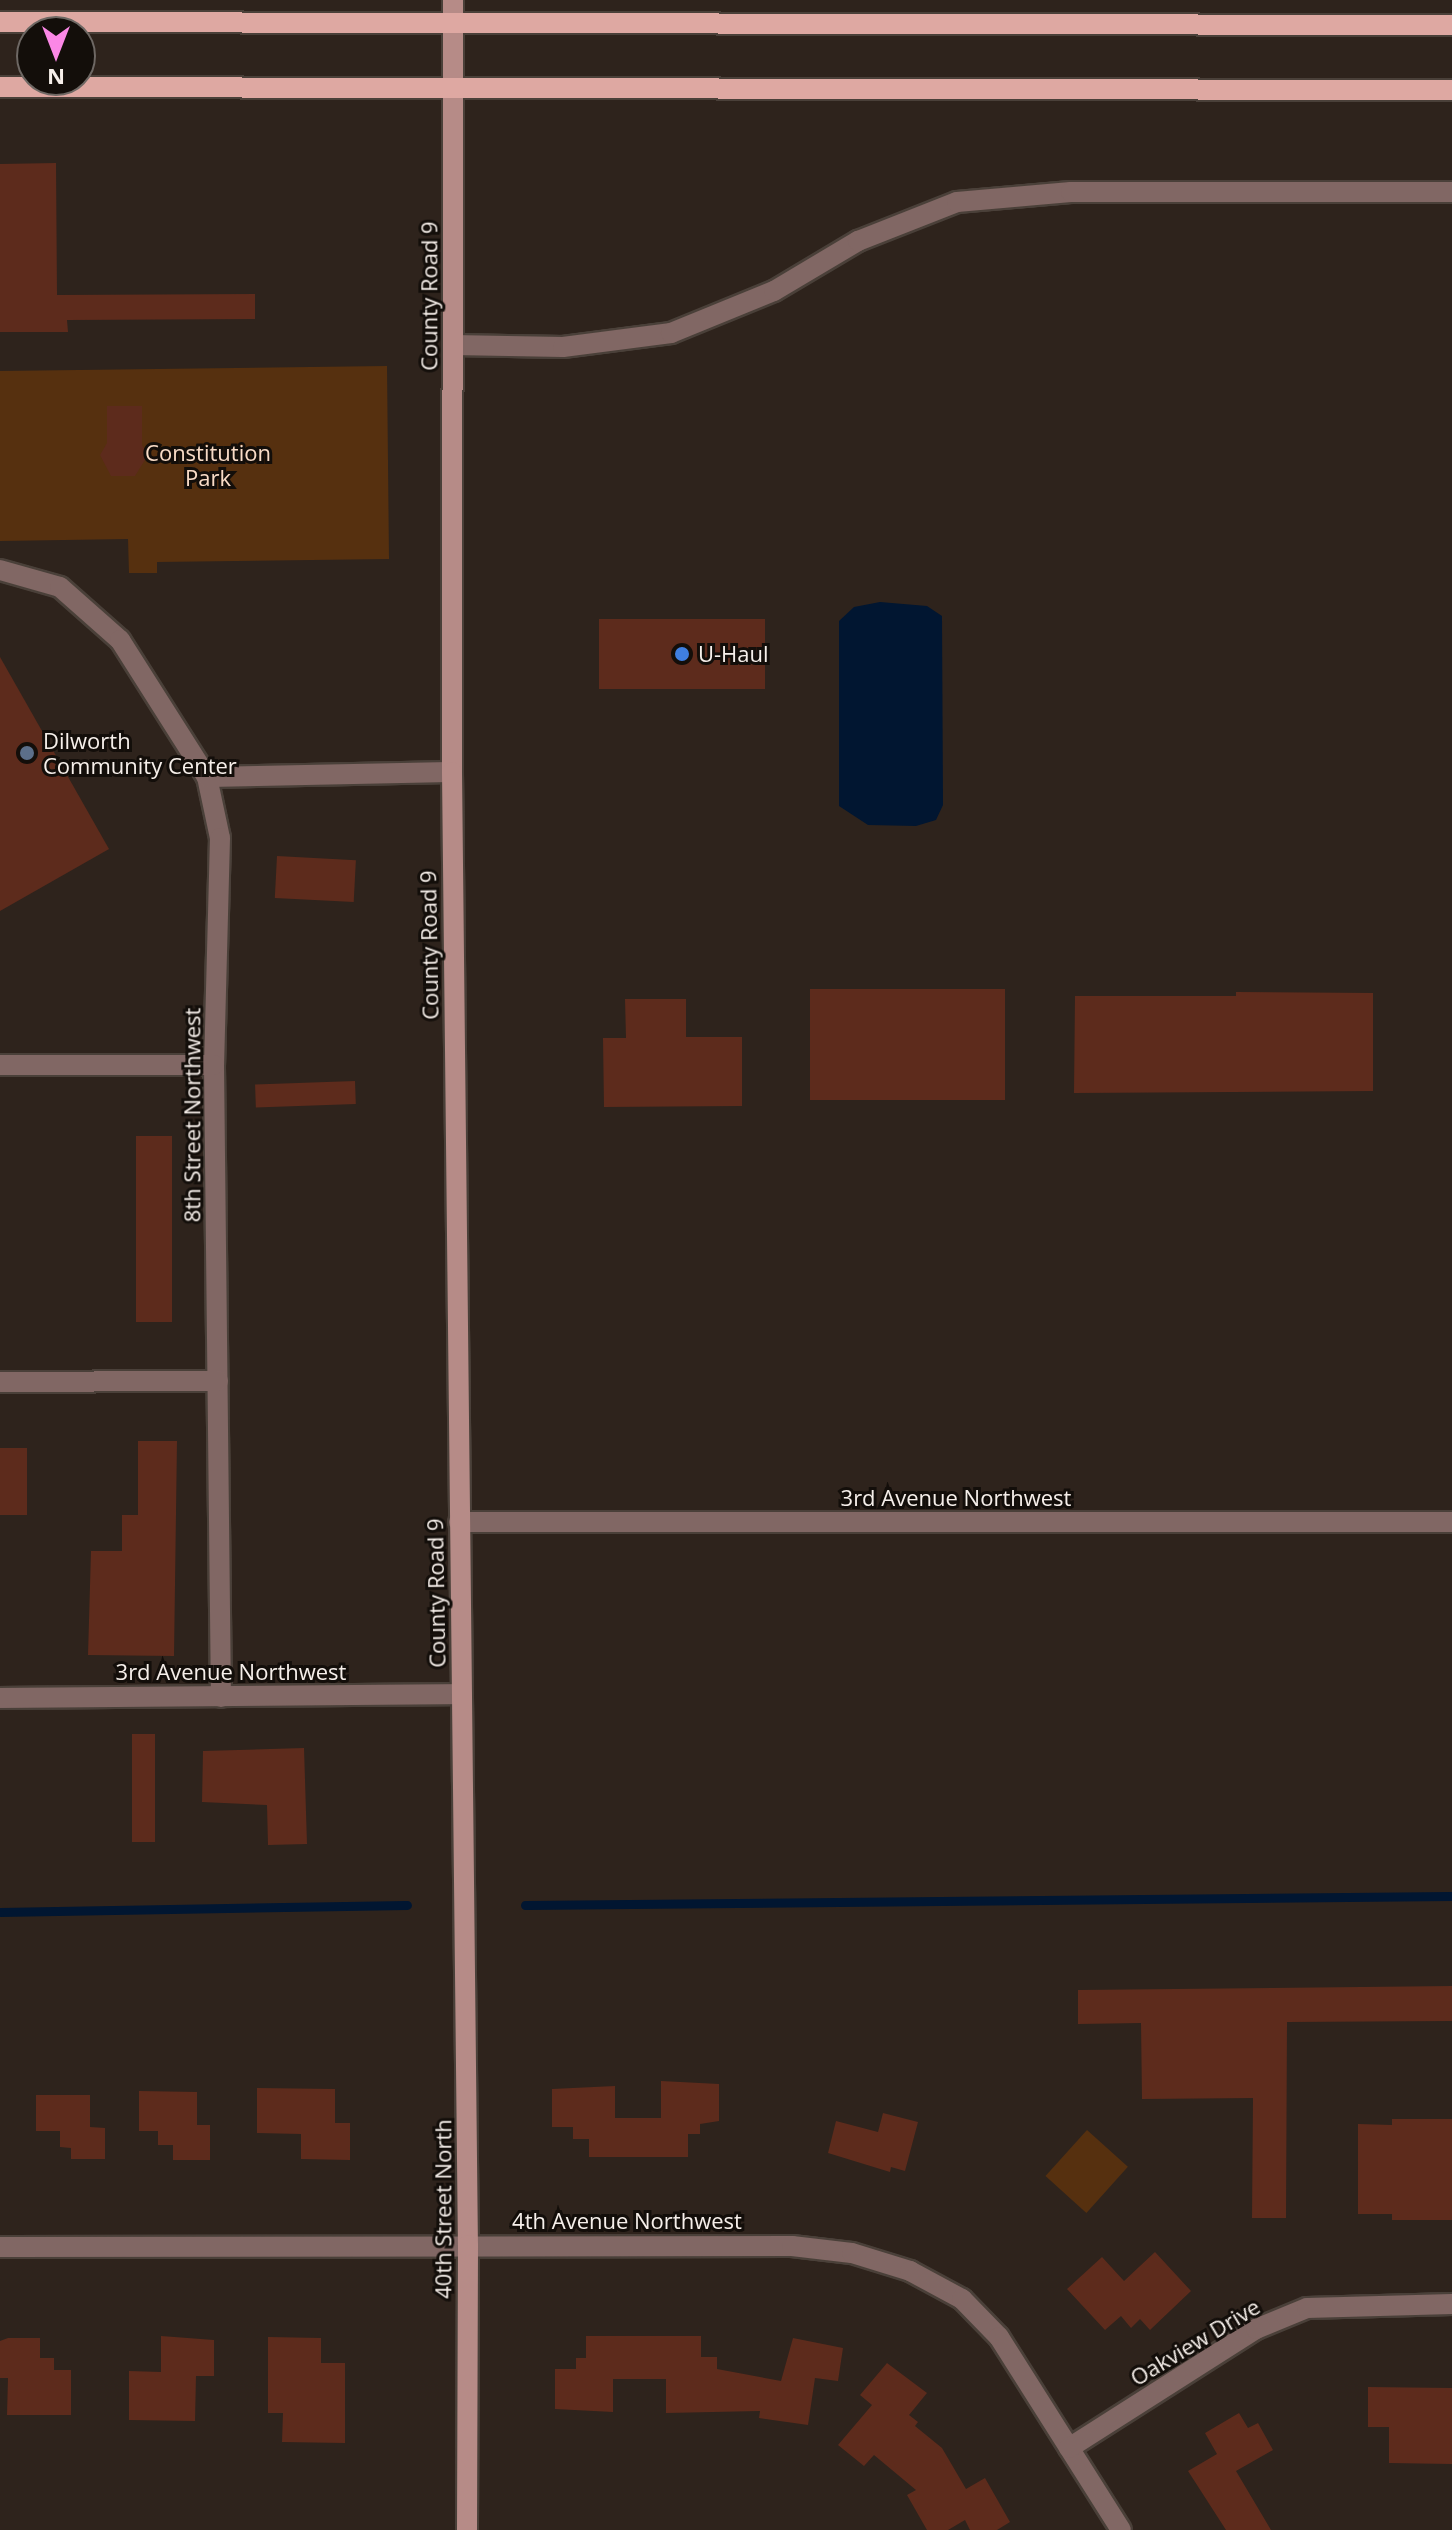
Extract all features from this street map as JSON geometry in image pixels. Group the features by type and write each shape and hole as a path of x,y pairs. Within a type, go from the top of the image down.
{"main road":[{"path":"0,22 1452,25"},
{"path":"0,87 1452,90"}],"street":[{"name":"County Road 9","path":"453,0 452,772 465,1889"},
{"path":"453,345 563,347 671,333 774,291 858,241 957,202 1071,192 1452,192"},
{"name":"8th Street Northwest","path":"0,570 60,587 120,640 207,777 220,838 214,1065 221,1697"},
{"path":"207,777 452,772"},
{"path":"0,1065 214,1065"},
{"path":"0,1382 218,1381"},
{"name":"3rd Avenue Northwest","path":"459,1522 1452,1522"},
{"name":"3rd Avenue Northwest","path":"0,1698 462,1694"},
{"name":"40th Street North","path":"465,1889 467,2530"},
{"name":"4th Avenue Northwest","path":"0,2247 792,2246 852,2253 910,2271 962,2299 999,2337 1121,2530"},
{"name":"Oakview Drive","path":"1069,2448 1256,2329 1307,2308 1452,2304"}],"green space":[{"name":"Constitution Park","path":"387,366 389,559 157,562 157,573 129,573 128,539 0,541 0,371"},
{"path":"1087,2130 1128,2167 1086,2213 1046,2176"}],"water":[{"path":"880,602 927,606 942,616 943,805 936,820 916,826 868,825 839,806 839,621 854,607"}],"building":[{"path":"56,163 57,295 255,294 255,319 67,320 68,332 0,332 0,164"},
{"path":"107,406 142,406 142,445 148,455 135,476 111,476 100,455 107,443"},
{"name":"U-Haul","path":"599,619 765,619 765,689 599,689"},
{"name":"Dilworth Community Center","path":"0,657 109,849 0,911"},
{"path":"277,856 356,860 354,902 275,898"},
{"path":"810,989 1005,989 1005,1100 810,1100"},
{"path":"1236,992 1373,993 1373,1091 1074,1093 1075,996 1236,996"},
{"path":"625,999 686,999 686,1037 742,1037 742,1106 604,1107 603,1038 626,1038"},
{"path":"355,1081 356,1104 256,1107 255,1084"},
{"path":"136,1136 172,1136 172,1322 136,1322"},
{"path":"138,1441 177,1441 174,1656 88,1655 91,1551 122,1551 122,1515 138,1515"},
{"path":"0,1448 27,1448 27,1515 0,1515"},
{"path":"132,1734 155,1734 155,1842 132,1842"},
{"path":"304,1748 307,1844 268,1845 267,1805 202,1802 203,1751"},
{"path":"1452,1986 1452,2021 1287,2022 1286,2218 1252,2218 1253,2098 1142,2099 1141,2023 1078,2024 1078,1990"},
{"path":"661,2081 719,2084 719,2121 700,2124 700,2134 688,2134 688,2157 589,2157 589,2139 573,2139 573,2127 552,2127 552,2089 615,2086 615,2118 661,2118"},
{"path":"257,2088 335,2089 335,2123 350,2123 350,2160 301,2159 301,2134 257,2133"},
{"path":"139,2091 197,2092 197,2125 210,2125 210,2160 173,2160 173,2145 158,2145 158,2131 139,2131"},
{"path":"36,2095 90,2095 90,2127 105,2128 105,2159 71,2159 71,2148 60,2147 60,2131 36,2131"},
{"path":"883,2113 918,2122 905,2171 891,2167 890,2172 828,2153 836,2121 878,2132"},
{"path":"1392,2119 1452,2119 1452,2220 1392,2220 1392,2214 1358,2214 1358,2124 1392,2125"},
{"path":"1155,2252 1191,2291 1150,2330 1140,2319 1131,2328 1121,2316 1105,2330 1067,2289 1102,2257 1124,2281"},
{"path":"161,2336 214,2340 214,2376 196,2376 195,2421 129,2420 129,2371 161,2372"},
{"path":"586,2336 701,2336 701,2357 717,2357 717,2369 781,2381 793,2338 843,2348 838,2381 815,2378 808,2425 759,2418 760,2411 666,2413 666,2379 613,2379 613,2412 555,2409 555,2369 576,2369 576,2358 586,2358"},
{"path":"268,2337 321,2338 321,2363 345,2363 345,2443 282,2442 283,2413 268,2413"},
{"path":"40,2338 40,2358 54,2358 54,2370 71,2370 71,2415 7,2415 8,2378 0,2378 0,2341"},
{"path":"887,2363 927,2393 909,2415 918,2422 915,2426 942,2448 966,2489 985,2478 1010,2522 997,2530 970,2530 965,2520 948,2530 927,2530 907,2495 916,2490 874,2455 864,2466 838,2445 872,2405 860,2395"},
{"path":"1368,2387 1452,2388 1452,2464 1389,2463 1389,2427 1368,2427"},
{"path":"1239,2413 1248,2428 1258,2423 1273,2450 1236,2471 1271,2530 1226,2530 1188,2471 1217,2454 1205,2433"}],"waterway":[{"path":"525,1905 1452,1896"},
{"path":"0,1912 407,1905"}],"place":[{"name":"U-Haul","path":"682,654"},
{"name":"Dilworth Community Center","path":"27,753"}]}
